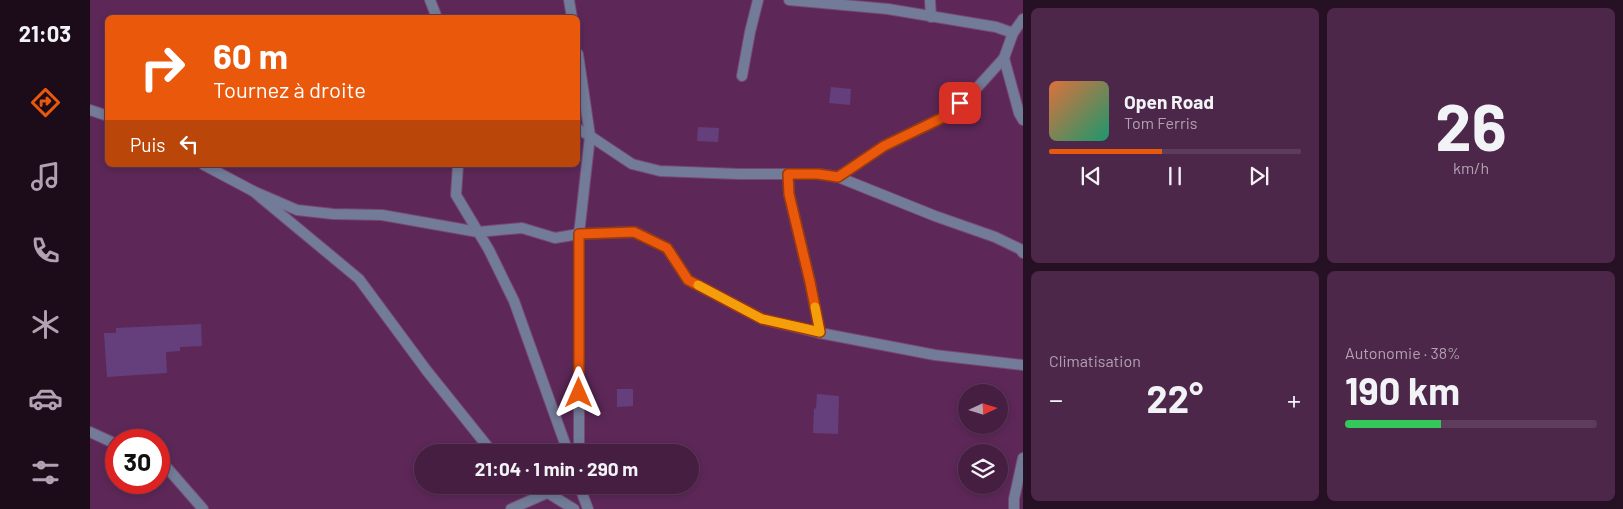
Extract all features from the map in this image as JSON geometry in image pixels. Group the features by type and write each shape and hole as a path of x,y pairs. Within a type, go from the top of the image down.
{"street":[{"path":"430,0 436,15"},
{"path":"569,0 572,15"},
{"path":"742,76 758,0"},
{"path":"789,0 888,9 996,28 1013,33"},
{"path":"930,0 931,17"},
{"path":"838,177 884,146 946,116 975,90 1004,58 1013,33 1023,19"},
{"path":"1004,58 1019,113 1023,120"},
{"path":"579,444 579,234 590,136 580,68"},
{"path":"90,110 105,115"},
{"path":"580,130 632,164 660,171 818,174 838,177 935,216 995,237 1020,249 1023,253"},
{"path":"208,167 253,191 297,210 333,214 382,215 478,232 522,228 555,238 579,234 634,232 667,248 688,280 762,319 935,355 1023,364"},
{"path":"458,167 456,196 478,232 514,301 565,444"},
{"path":"788,174 789,194 820,332"},
{"path":"253,191 359,279 427,371 486,444"},
{"path":"90,432 105,439"},
{"path":"1014,509 1014,499 1023,458"},
{"path":"170,471 202,509"},
{"path":"511,509 543,494"},
{"path":"550,494 574,509"},
{"path":"582,494 588,509"}],"building":[{"path":"831,87 851,89 850,105 829,103"},
{"path":"698,127 719,128 718,142 697,141"},
{"path":"201,324 202,346 180,347 180,351 166,352 167,373 107,377 104,333 116,333 116,328"},
{"path":"617,389 633,389 633,406 617,407"},
{"path":"817,394 839,396 838,434 813,433 814,408 816,409"}],"slow traffic":[{"path":"698,285 762,319 820,332 815,307"}],"route":[{"path":"579,393 579,234 634,232 667,248 688,280 762,319 820,332 789,194 788,174 818,174 838,177 884,146 946,116 960,103"}]}
